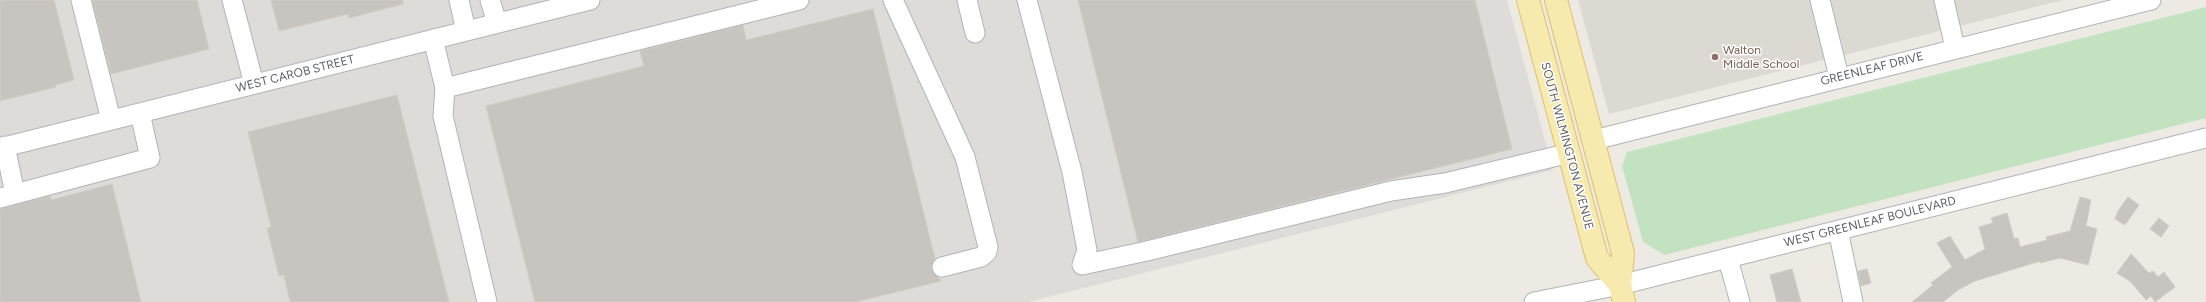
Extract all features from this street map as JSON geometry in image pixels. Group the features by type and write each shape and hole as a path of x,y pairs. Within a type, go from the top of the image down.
{"main road":[{"name":"SOUTH WILMINGTON AVENUE","path":"1528,0 1598,258 1622,294"},
{"path":"1556,0 1594,140 1622,253 1622,294"}],"street":[{"path":"81,0 111,120"},
{"path":"232,0 254,84"},
{"path":"459,0 466,31"},
{"path":"490,0 497,23"},
{"name":"WEST CAROB STREET","path":"2,147 590,0"},
{"path":"445,88 799,0"},
{"path":"893,0 933,84 965,157 988,247 987,252 981,257 942,267"},
{"path":"967,0 975,33"},
{"path":"1027,0 1072,172 1087,250 1082,265 1147,251 1391,191 1445,183 1570,153"},
{"path":"1820,0 1839,77"},
{"path":"1944,0 1955,48"},
{"name":"GREENLEAF DRIVE","path":"1594,140 1839,77 2151,0"},
{"path":"433,39 445,88 443,116 487,302"},
{"path":"2,147 8,196 150,158 140,113"},
{"name":"WEST GREENLEAF BOULEVARD","path":"1534,302 1622,294 1728,258 2206,138"},
{"path":"1838,230 1853,302"},
{"path":"1728,258 1740,302"}],"shaded area":[{"path":"0,0 1507,0 1553,170 1028,302 0,302"},
{"name":"Walton Middle School","path":"1578,0 2063,0 1609,114"}],"green space":[{"path":"2206,7 2206,118 1664,255 1643,242 1622,166 1627,152"}],"building":[{"path":"0,0 54,0 74,80 55,85 56,87 0,101"},
{"path":"92,0 197,0 209,49 111,74"},
{"path":"271,0 403,0 403,4 349,18 348,14 279,31"},
{"path":"1078,0 1475,0 1512,149 1138,242"},
{"path":"873,9 935,259 931,269 941,281 855,302 535,302 486,106 644,66 640,51 743,25 746,40"},
{"path":"397,95 449,302 290,302 284,275 279,276 267,228 271,227 248,132"},
{"path":"112,184 141,302 0,302 0,209 50,196 51,200"},
{"path":"2080,197 2091,200 2086,226 2097,229 2088,265 2060,258 2040,263 2040,261 1975,281 1958,290 1943,302 1912,302 1933,285 1931,283 1952,267 1937,243 1950,236 1965,260 1985,249 1979,227 1993,223 1991,218 2007,213 2014,239 2018,238 2020,247 2047,240 2046,237 2070,231"},
{"path":"2128,197 2139,205 2125,225 2115,219 2118,211"},
{"path":"2159,218 2169,226 2161,237 2150,229"},
{"path":"2131,254 2149,273 2153,271 2158,277 2164,272 2175,287 2155,302 2151,296 2146,300 2131,282 2117,273"},
{"path":"1792,269 1801,302 1777,302 1770,275"},
{"path":"1867,269 1871,283 1861,286 1858,271"}],"place":[{"name":"Walton Middle School","path":"1715,57"}]}
